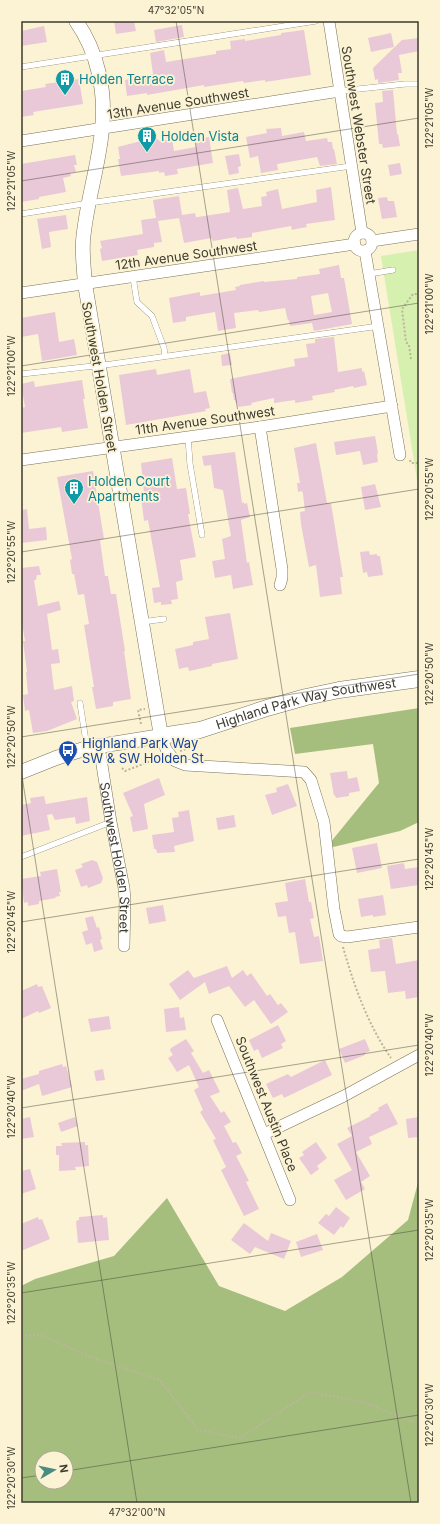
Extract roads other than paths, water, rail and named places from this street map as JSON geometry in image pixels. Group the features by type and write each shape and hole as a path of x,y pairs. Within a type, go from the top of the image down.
{"main road":[{"name":"Highland Park Way Southwest","path":"162,736 200,730 266,708 339,690 419,679"}],"street":[{"name":"Southwest Holden Street","path":"76,21 90,44 95,56 102,95 102,129 84,240 83,262 85,284 141,622 162,736"},
{"name":"Southwest Webster Street","path":"329,21 362,233"},
{"name":"13th Avenue Southwest","path":"21,141 340,91"},
{"path":"362,233 369,235 372,241 369,248 365,251 358,250 355,244 356,237 362,233"},
{"path":"372,241 419,234"},
{"name":"12th Avenue Southwest","path":"21,292 355,244"},
{"path":"365,251 400,455"},
{"name":"11th Avenue Southwest","path":"21,460 260,427 392,406"},
{"path":"260,427 282,569 280,585"},
{"path":"162,736 166,749 175,761 185,765 304,772 311,780 324,822 334,909 339,934 344,940 419,927"},
{"name":"Highland Park Way Southwest","path":"21,772 56,758 93,747 162,736"},
{"name":"Southwest Holden Street","path":"93,747 111,822 124,888 124,946"},
{"name":"Southwest Austin Place","path":"217,1020 290,1200"},
{"path":"264,1134 344,1096 419,1055"}],"lane":[{"path":"21,67 316,21"},
{"path":"340,91 405,84 419,84"},
{"path":"21,214 351,166"},
{"path":"369,274 393,270"},
{"path":"133,277 137,302 152,316 164,348 165,356"},
{"path":"21,374 98,366 379,326"},
{"path":"188,437 190,464 202,535"},
{"path":"141,622 164,619"},
{"path":"80,703 93,747"},
{"path":"21,857 111,822"}],"place":[{"name":"Holden Terrace","path":"65,96"},
{"name":"Holden Vista","path":"147,153"},
{"name":"Holden Court Apartments","path":"74,505"},
{"name":"Highland Park Way SW & SW Holden St","path":"68,767"}]}
